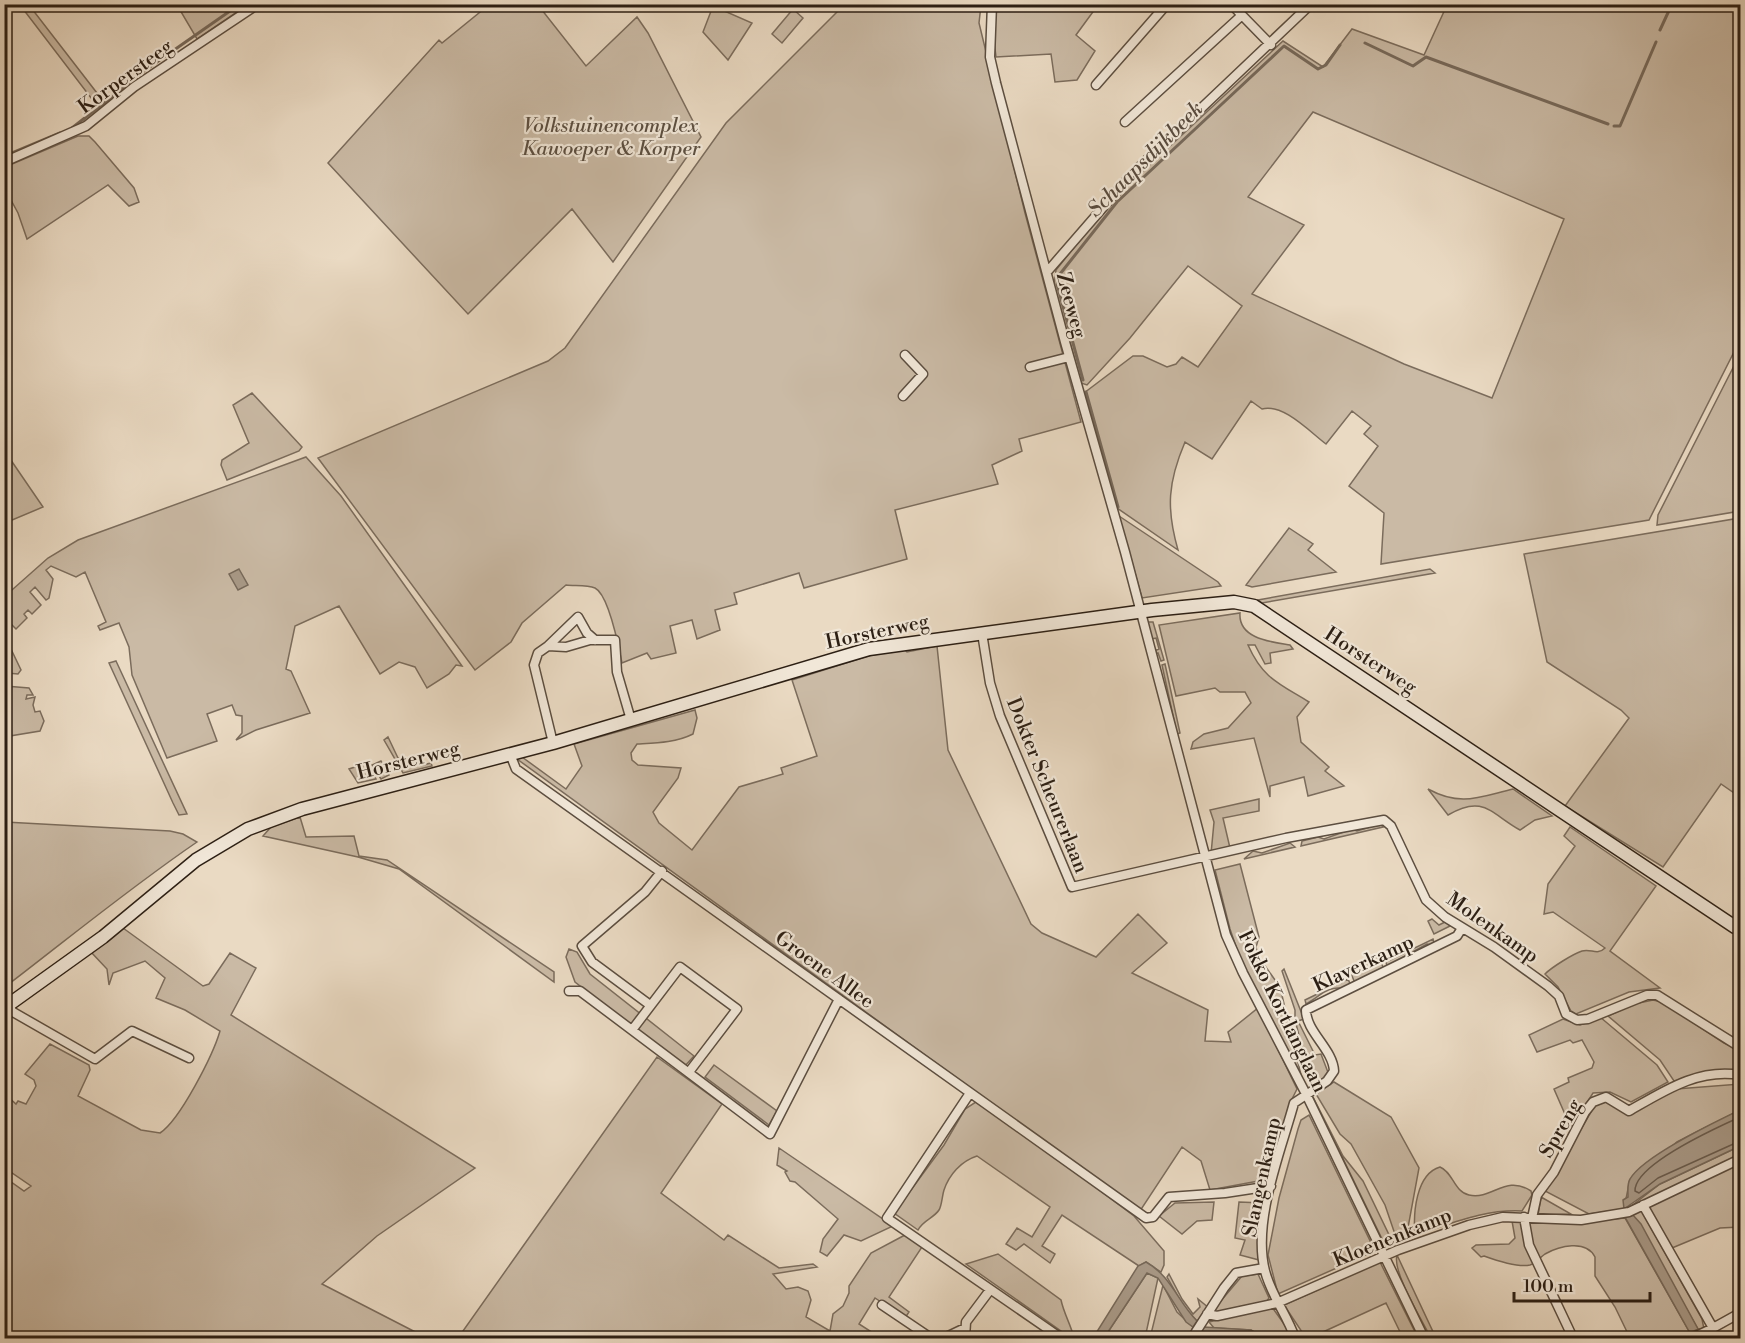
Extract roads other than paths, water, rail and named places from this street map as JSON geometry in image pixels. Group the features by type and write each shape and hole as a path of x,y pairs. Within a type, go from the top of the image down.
{"main road":[{"name":"Horsterweg","path":"6,1007 103,937 196,860 249,829 343,796 553,743 869,649 1140,612 1234,602 1254,606 1735,927 1740,928"}],"street":[{"name":"Korpersteeg","path":"4,162 86,126 134,87 258,4"},
{"name":"Zeeweg","path":"992,4 990,57 1069,357 1140,612"},
{"path":"1096,85 1167,4"},
{"path":"1231,4 1271,45"},
{"path":"1047,272 1132,174 1271,45 1311,4"},
{"path":"1125,122 1241,16"},
{"path":"903,396 923,374 904,354"},
{"path":"1030,367 1069,357"},
{"name":"Fokko Kortlanglaan","path":"1140,612 1230,945 1306,1094 1424,1338"},
{"path":"553,743 534,665 538,653 578,617 587,633 595,640"},
{"name":"Dokter Scheurerlaan","path":"982,633 990,683 1000,716 1072,888 1205,858"},
{"path":"548,646 566,647 595,640 615,640 617,672 631,720"},
{"name":"Groene Allee","path":"510,754 516,769 1149,1219 1169,1197 1225,1193 1271,1186"},
{"name":"Molenkamp","path":"1205,858 1286,838 1378,819 1384,820 1391,826 1426,900 1462,928 1548,986 1559,996 1566,1014 1577,1020 1588,1019 1647,995 1657,995 1740,1047"},
{"path":"650,1005 592,962 582,946 639,898 662,871"},
{"name":"Klaverkamp","path":"1306,1094 1327,1081 1334,1071 1330,1057 1306,1014 1307,1008 1457,936 1462,928"},
{"path":"632,1030 680,966 737,1009 689,1072"},
{"path":"569,992 580,991 770,1134 839,999"},
{"path":"6,1007 95,1059 132,1031 189,1058"},
{"name":"Spreng","path":"1528,1217 1537,1195 1554,1172 1584,1112 1593,1102 1606,1097 1629,1111 1683,1081 1704,1076 1740,1075"},
{"path":"970,1093 887,1218 1061,1338"},
{"name":"Slangenkamp","path":"1295,1338 1277,1302 1264,1268 1261,1248 1271,1186 1294,1103 1306,1094"},
{"name":"Kloenenkamp","path":"1277,1302 1468,1225 1503,1217 1581,1220 1615,1216 1740,1159"},
{"path":"1643,1205 1713,1328"},
{"path":"1528,1217 1528,1245 1573,1338"},
{"path":"1192,1338 1236,1273 1264,1268"},
{"path":"965,1338 966,1322 990,1290"},
{"path":"1205,1319 1277,1302"},
{"path":"882,1305 931,1338"},
{"path":"1692,1338 1740,1313"},
{"path":"944,1338 965,1328"}],"water":[{"path":"239,569 248,585 238,590 229,574"},
{"path":"1740,1110 1740,1146 1660,1184 1624,1209 1623,1200 1628,1197 1629,1181 1637,1170 1681,1140"},
{"path":"1632,1214 1641,1224 1698,1329 1690,1333 1625,1217"},
{"path":"1146,1262 1162,1274 1197,1321 1193,1327 1186,1322 1158,1278 1147,1273 1104,1338 1093,1338 1138,1266"},
{"path":"1204,1327 1251,1330 1264,1338 1222,1338 1200,1334"}],"waterway":[{"path":"144,71 240,4"},
{"name":"Schaapsdijkbeek","path":"1660,30 1672,4"},
{"name":"Schaapsdijkbeek","path":"1614,126 1620,126 1656,42"},
{"name":"Schaapsdijkbeek","path":"1365,43 1413,66 1426,57 1608,124"},
{"name":"Schaapsdijkbeek","path":"1083,380 1057,284 1060,274 1117,202 1284,46 1318,69 1326,65 1340,45"},
{"path":"72,128 133,80"},
{"path":"12,153 60,133"},
{"name":"Schaapsdijkbeek","path":"1086,392 1118,507"}],"park label":[{"name":"Volkstuinencomplex Kawoeper & Korper","path":"611,136"}]}
